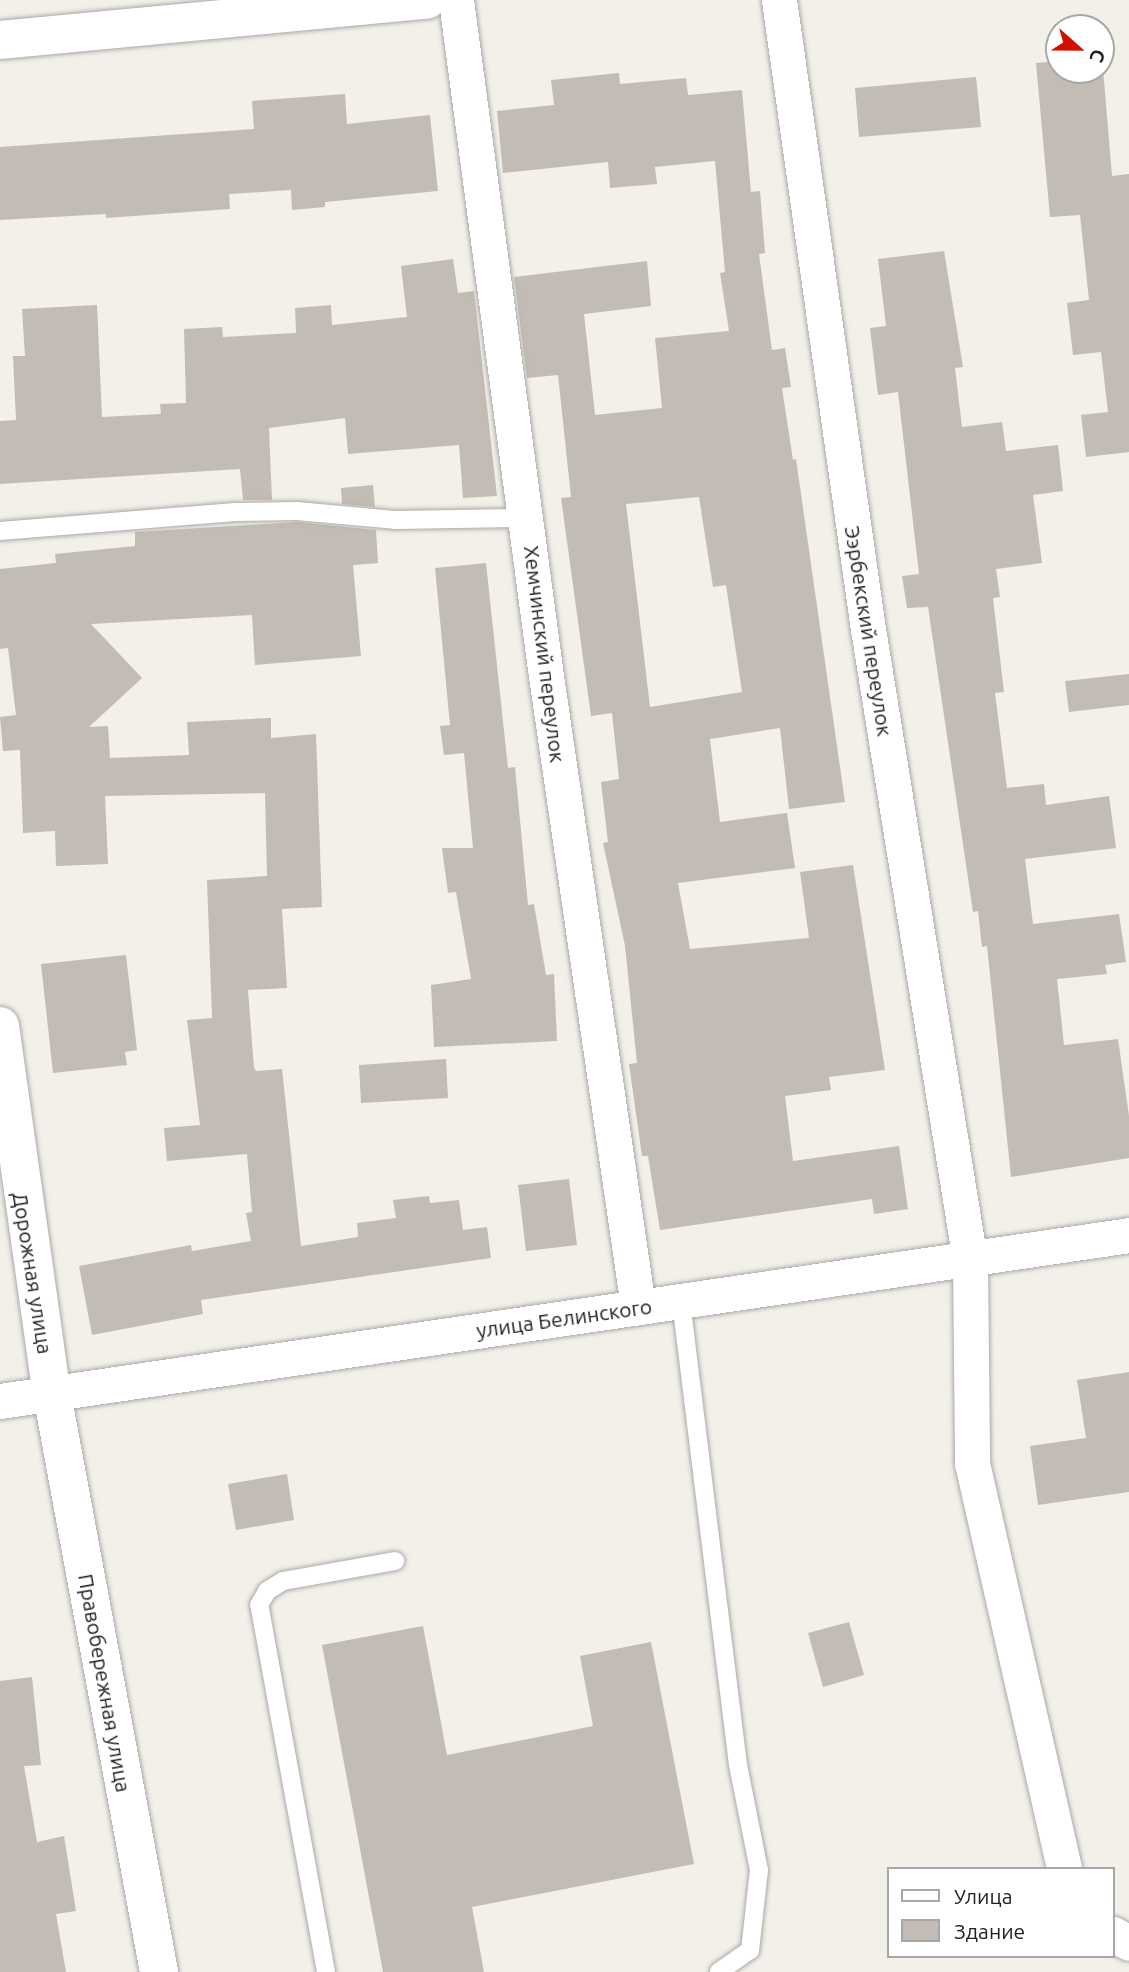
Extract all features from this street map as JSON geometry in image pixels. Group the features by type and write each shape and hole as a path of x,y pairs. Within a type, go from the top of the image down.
{"street":[{"path":"0,40 427,0"},
{"name":"Хемчинский переулок","path":"456,0 589,985 638,1307"},
{"name":"Ээрбекский переулок","path":"779,0 868,629 970,1261 972,1462 1064,1867"},
{"name":"Дорожная улица","path":"0,1026 52,1394"},
{"name":"улица Белинского","path":"0,1401 1129,1236"},
{"name":"Правобережная улица","path":"52,1394 159,1972"}],"lane":[{"path":"0,531 235,512 297,511 395,520 528,519"},
{"path":"681,1301 738,1765 759,1870 750,1950 719,1972"},
{"path":"327,1972 259,1605 267,1591 283,1581 395,1561"}],"building":[{"path":"1045,62 1045,84 1104,84 1112,176 1129,174 1129,452 1086,457 1081,415 1108,412 1101,352 1073,355 1067,303 1089,300 1080,215 1050,217 1036,63"},
{"path":"619,73 620,84 686,78 688,95 742,90 751,192 760,191 765,253 759,254 772,350 785,348 791,387 782,388 793,460 796,459 845,802 789,809 780,728 710,739 720,822 787,813 795,868 678,883 690,949 809,938 800,872 853,865 885,1070 829,1077 831,1090 785,1096 793,1161 899,1146 908,1209 874,1214 872,1199 660,1230 648,1156 642,1156 629,1064 637,1063 625,946 603,843 608,842 601,782 619,779 612,713 591,716 561,498 571,497 558,375 527,378 514,277 647,261 651,306 584,314 595,415 662,408 655,338 729,331 720,273 725,272 715,161 655,167 657,184 610,188 608,162 503,173 497,111 554,105 551,80","holes":["699,497 713,587 726,585 742,692 650,707 626,504"]},
{"path":"976,77 981,127 859,137 855,88"},
{"path":"345,94 347,124 430,115 438,191 325,202 325,207 292,210 291,190 229,194 230,209 106,218 106,214 0,220 0,147 254,129 252,101"},
{"path":"944,251 963,367 955,368 962,427 1002,422 1006,451 1058,445 1063,491 1033,495 1042,563 996,569 1000,597 993,598 1004,692 995,693 1007,788 1044,784 1046,805 1109,796 1116,848 1025,859 1033,924 1119,914 1126,962 1105,965 1107,974 1057,979 1064,1045 1118,1039 1129,1116 1129,1158 1011,1177 987,946 982,947 978,911 973,912 928,607 907,608 902,576 919,574 898,392 878,395 870,328 886,326 878,259"},
{"path":"453,259 458,293 474,291 497,496 463,498 459,445 348,454 345,418 269,428 272,500 243,500 240,469 0,484 0,421 16,420 13,356 25,356 22,309 97,305 102,417 161,414 160,404 186,403 184,329 222,327 223,337 296,333 295,308 331,305 332,325 407,317 401,266"},
{"path":"373,485 375,507 342,504 341,488"},
{"path":"297,522 376,530 378,563 353,565 361,656 255,665 252,615 91,624 142,678 89,727 108,726 110,758 189,755 187,722 271,718 271,738 316,734 322,907 282,909 287,988 248,990 254,1067 256,1071 282,1069 301,1246 358,1237 357,1223 396,1218 393,1200 429,1196 430,1203 459,1200 463,1230 487,1227 491,1258 201,1300 203,1314 92,1335 79,1266 191,1245 192,1251 251,1241 246,1213 252,1212 247,1154 167,1161 164,1128 200,1125 187,1020 212,1018 207,880 267,876 265,793 105,796 108,864 56,866 55,831 23,833 20,750 3,751 0,717 16,715 8,648 0,649 0,569 56,563 55,554 135,546 135,532"},
{"path":"486,563 508,768 515,767 528,905 534,904 546,975 554,974 557,1041 434,1047 431,985 471,979 456,892 448,893 442,848 473,848 464,753 444,755 440,726 450,725 435,568"},
{"path":"1129,674 1129,705 1069,712 1065,681"},
{"path":"126,955 137,1050 125,1052 127,1065 53,1073 41,964"},
{"path":"446,1059 448,1098 361,1103 359,1065"},
{"path":"569,1179 577,1245 526,1251 518,1185"},
{"path":"1129,1372 1129,1492 1038,1505 1030,1446 1086,1438 1077,1380"},
{"path":"287,1474 294,1520 236,1530 228,1484"},
{"path":"849,1622 864,1675 823,1687 808,1633"},
{"path":"423,1626 447,1755 593,1726 580,1656 651,1642 694,1864 472,1907 484,1972 383,1972 322,1645"},
{"path":"32,1677 41,1765 24,1766 37,1842 64,1836 76,1911 56,1914 66,1972 0,1972 0,1681"}]}
